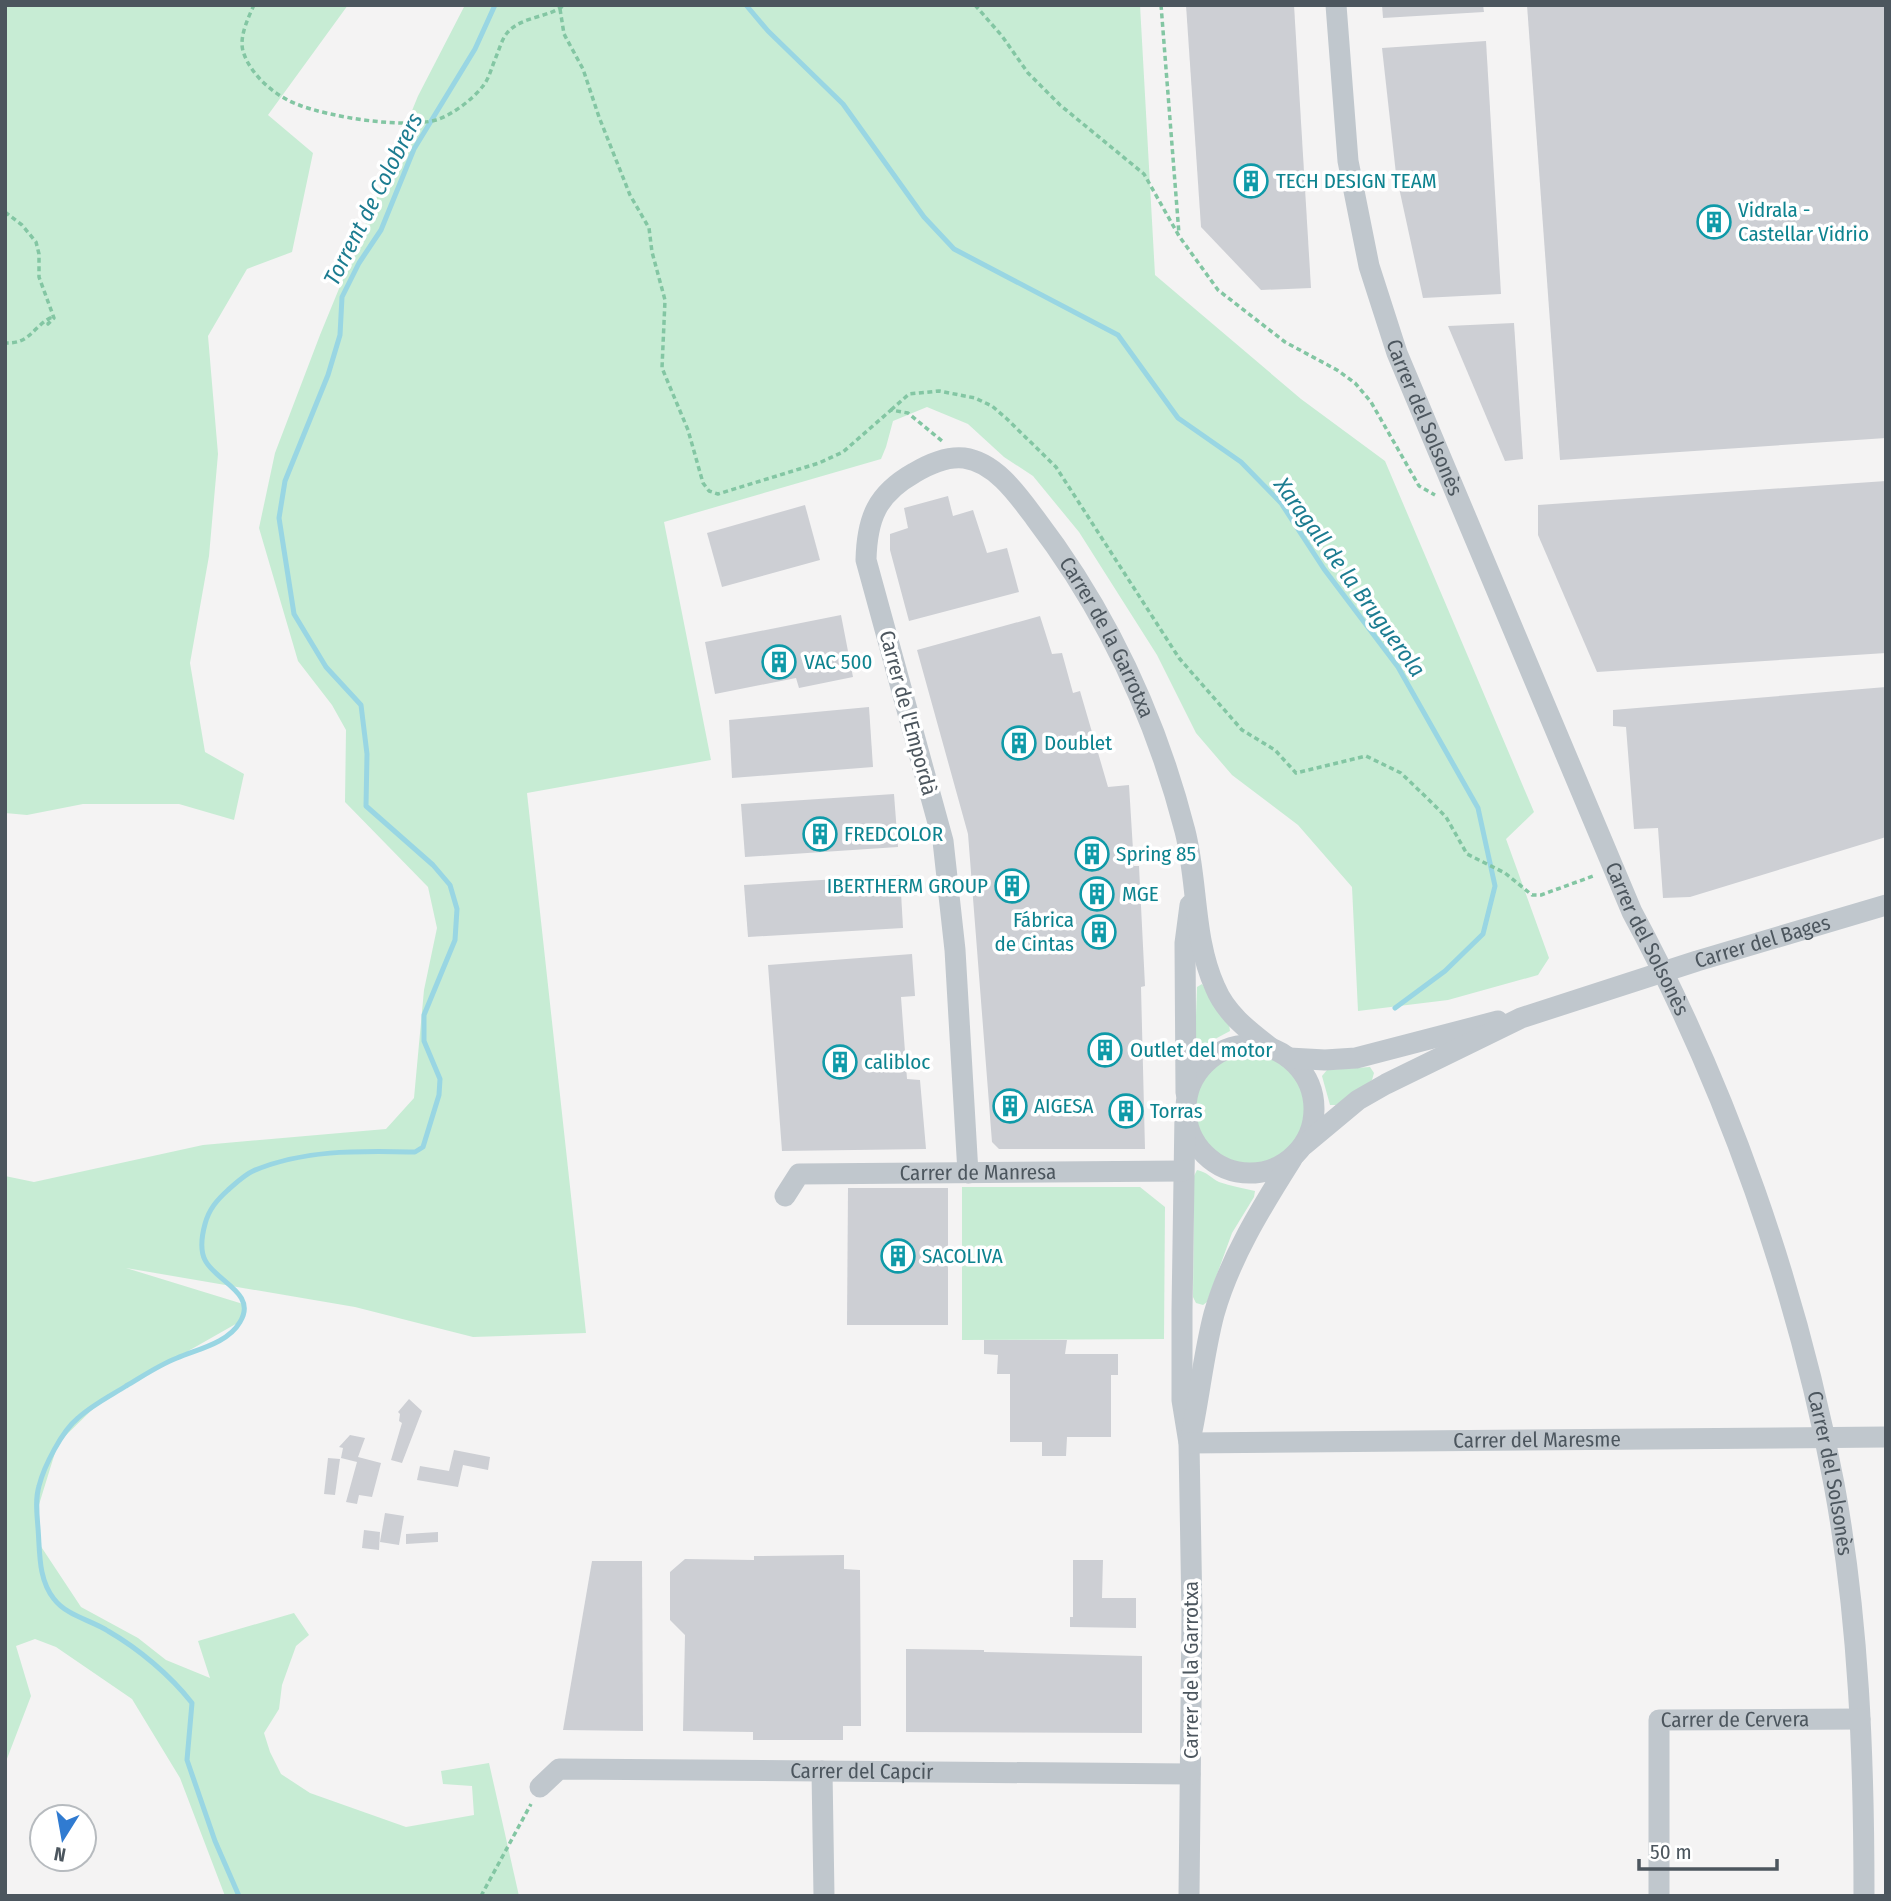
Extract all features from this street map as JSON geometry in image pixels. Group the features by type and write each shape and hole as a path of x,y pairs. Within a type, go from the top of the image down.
{"street":[{"name":"Carrer del Solsonès","path":"1336,5 1348,162 1369,266 1397,353 1633,912 1665,972 1690,1028 1757,1195 1812,1385 1834,1486 1851,1601 1864,1777 1864,1896"},
{"name":"Carrer de la Garrotxa","path":"953,459 992,470 1016,492 1093,602 1136,688 1168,770 1186,834 1207,967 1216,989 1245,1028 1280,1053"},
{"name":"Carrer de l'Empordà","path":"953,459 913,473 887,492 869,523 866,560 943,841 955,950 968,1173"},
{"name":"Carrer de la Garrotxa","path":"1189,1896 1192,1614 1189,1444 1182,1399 1185,943 1193,875"},
{"name":"Carrer del Bages","path":"1300,1150 1358,1100 1521,1018 1886,905"},
{"name":"Carrer del Bages","path":"1280,1053 1325,1060 1356,1058 1484,1023 1521,1018"},
{"path":"1254,1045 1280,1053 1301,1069 1309,1083 1314,1098 1312,1130 1300,1150 1280,1166 1263,1173 1245,1174 1227,1170 1211,1161 1198,1148 1189,1132 1186,1105 1198,1071 1218,1053 1235,1046 1254,1045"},
{"name":"Carrer de la Garrotxa","path":"1189,1444 1207,1345 1227,1277 1251,1226 1300,1150"},
{"name":"Carrer de Manresa","path":"785,1196 799,1174 1183,1171"},
{"name":"Carrer del Maresme","path":"1189,1444 1886,1437"},
{"name":"Carrer de Cervera","path":"1658,1896 1659,1720 1860,1719"},
{"name":"Carrer del Capcir","path":"540,1787 559,1769 1190,1774"},
{"path":"822,1771 824,1896"}],"path":[{"path":"254,5 244,32 242,48 259,78 279,94 298,105 330,113 410,123 434,120 455,111 484,86 507,32 536,16 562,7 564,34 583,69 630,195 649,228 664,300 662,368 688,430 704,483 709,491 718,494 818,463 843,452 909,394 939,391 975,398 992,406 1056,467 1179,659 1242,730 1275,750 1296,774 1366,756 1401,773 1428,799 1446,817 1467,854 1505,873 1532,895 1541,895 1598,874 1602,885"},
{"path":"975,5 1002,36 1028,73 1060,105 1144,174 1179,236 1219,290 1285,342 1337,370 1355,383 1371,402 1419,486 1464,512"},
{"path":"1161,5 1179,236"},
{"path":"5,212 22,225 36,242 39,277 54,318 48,324 50,318 40,324 33,334 23,341 5,343"},
{"path":"891,410 908,413 953,459"},
{"path":"481,1896 540,1787"}],"green space":[{"path":"5,5 348,5 268,115 313,153 292,252 247,269 208,336 218,454 209,556 190,663 205,752 244,774 234,820 179,804 83,804 27,815 5,813"},
{"path":"465,5 1140,5 1155,275 1301,399 1385,461 1534,812 1506,839 1549,958 1538,975 1448,1000 1358,1011 1352,887 1298,825 1232,775 1196,733 1157,655 1079,532 1033,476 1004,457 968,424 927,407 893,421 881,459 664,522 711,760 527,793 586,1333 473,1337 355,1307 126,1268 243,1304 241,1321 102,1400 58,1443 37,1511 40,1545 81,1607 138,1638 166,1660 210,1678 198,1641 294,1613 309,1635 296,1646 282,1685 279,1709 264,1733 281,1774 310,1793 406,1827 474,1815 472,1786 443,1784 441,1771 489,1763 519,1896 225,1896 180,1778 132,1699 56,1647 35,1639 16,1646 31,1696 5,1764 5,1176 34,1182 203,1145 386,1129 414,1098 424,990 437,928 428,887 345,802 346,730 332,705 298,661 259,528 275,453 320,335 418,96"},
{"path":"1202,984 1229,1024 1230,1031 1200,1047 1195,1043 1197,987"},
{"path":"1248,1053 1270,1057 1289,1069 1301,1088 1305,1110 1301,1132 1289,1151 1270,1163 1248,1167 1226,1163 1207,1151 1195,1132 1191,1110 1195,1088 1207,1069 1226,1057"},
{"path":"1370,1067 1374,1073 1372,1080 1336,1105 1330,1105 1322,1076 1327,1070"},
{"path":"1197,1170 1219,1182 1255,1191 1232,1233 1207,1302 1203,1305 1196,1303 1193,1297 1194,1176"},
{"path":"962,1187 1140,1187 1165,1207 1164,1339 962,1340"}],"building":[{"name":"TECH DESIGN TEAM","path":"1186,5 1294,5 1311,288 1261,290 1201,227"},
{"path":"1382,5 1483,5 1484,12 1383,18"},
{"name":"Vidrala - Castellar Vidrio","path":"1527,5 1886,5 1886,438 1560,460"},
{"path":"1486,41 1501,294 1423,298 1396,174 1382,48"},
{"path":"1514,323 1523,459 1505,461 1448,326"},
{"path":"1886,481 1886,653 1597,672 1538,535 1538,505"},
{"path":"948,496 953,516 973,510 987,553 1007,548 1019,592 909,621 890,550 890,534 908,528 904,508"},
{"path":"805,505 820,560 722,587 707,533"},
{"name":"VAC 500","path":"841,615 853,677 799,688 796,678 715,694 705,642"},
{"path":"1040,616 1052,654 1062,653 1073,693 1080,691 1108,787 1129,785 1134,866 1139,866 1145,986 1141,987 1145,1149 999,1149 992,1142 968,834 917,650"},
{"path":"1886,687 1886,837 1690,897 1663,898 1658,828 1634,829 1626,727 1613,726 1613,710"},
{"path":"869,707 873,767 732,778 729,720"},
{"name":"FREDCOLOR","path":"894,794 898,847 745,857 741,804"},
{"name":"FREDCOLOR","path":"900,875 903,928 748,937 744,885"},
{"name":"calibloc","path":"912,954 915,996 901,997 907,1079 920,1080 926,1149 782,1151 768,965"},
{"name":"SACOLIVA","path":"848,1188 948,1188 948,1325 847,1325"},
{"path":"984,1340 1067,1340 1065,1354 1118,1354 1118,1375 1111,1375 1111,1437 1067,1437 1066,1456 1042,1456 1042,1442 1010,1442 1010,1374 997,1374 998,1355 984,1354"},
{"path":"409,1399 422,1411 402,1463 391,1460 402,1423 399,1421 398,1412"},
{"path":"350,1435 365,1438 358,1457 381,1463 372,1497 359,1495 357,1504 346,1502 357,1462 341,1458 343,1448 339,1447"},
{"path":"454,1450 490,1457 488,1470 463,1465 458,1487 417,1480 420,1466 449,1471"},
{"path":"328,1458 340,1459 335,1495 324,1494"},
{"path":"385,1513 404,1516 399,1545 380,1542"},
{"path":"364,1530 380,1532 379,1550 362,1548"},
{"path":"438,1532 438,1542 406,1544 406,1534"},
{"path":"844,1555 844,1569 860,1570 861,1726 843,1726 843,1740 753,1740 753,1732 683,1731 685,1635 670,1620 670,1572 685,1559 754,1560 754,1556"},
{"path":"1073,1560 1103,1560 1102,1598 1136,1598 1136,1628 1070,1627 1070,1617 1073,1617"},
{"path":"592,1561 642,1561 643,1731 563,1730"},
{"path":"906,1649 1142,1656 1142,1733 906,1732"}],"waterway":[{"name":"Torrent de Colobrers","path":"239,1896 215,1841 187,1760 192,1703 174,1682 142,1654 108,1631 72,1614 54,1599 45,1583 41,1565 37,1496 41,1478 54,1449 83,1413 157,1367 220,1340 240,1322 244,1303 233,1288 210,1268 202,1252 207,1219 224,1194 250,1173 292,1159 333,1153 415,1152 423,1147 439,1095 440,1079 424,1041 424,1015 455,940 457,909 450,885 433,865 366,806 367,754 361,705 326,667 294,614 279,518 285,481 328,375 340,335 342,297 359,263 381,230 414,149 475,49 495,5"},
{"name":"Xaragall de la Bruguerola","path":"746,5 768,31 843,104 924,217 954,249 1118,335 1178,418 1241,462 1281,503 1324,569 1398,667 1478,808 1495,886 1483,934 1445,971 1395,1008"}],"place":[{"name":"TECH DESIGN TEAM","path":"1251,181"},
{"name":"Vidrala - Castellar Vidrio","path":"1714,222"},
{"name":"VAC 500","path":"779,662"},
{"name":"Doublet","path":"1019,743"},
{"name":"FREDCOLOR","path":"820,834"},
{"name":"Spring 85","path":"1092,854"},
{"name":"IBERTHERM GROUP","path":"1012,886"},
{"name":"MGE","path":"1097,894"},
{"name":"Fábrica de Cintas","path":"1099,932"},
{"name":"Outlet del motor","path":"1105,1050"},
{"name":"calibloc","path":"840,1062"},
{"name":"AIGESA","path":"1010,1106"},
{"name":"Torras","path":"1126,1111"},
{"name":"SACOLIVA","path":"898,1256"}]}
